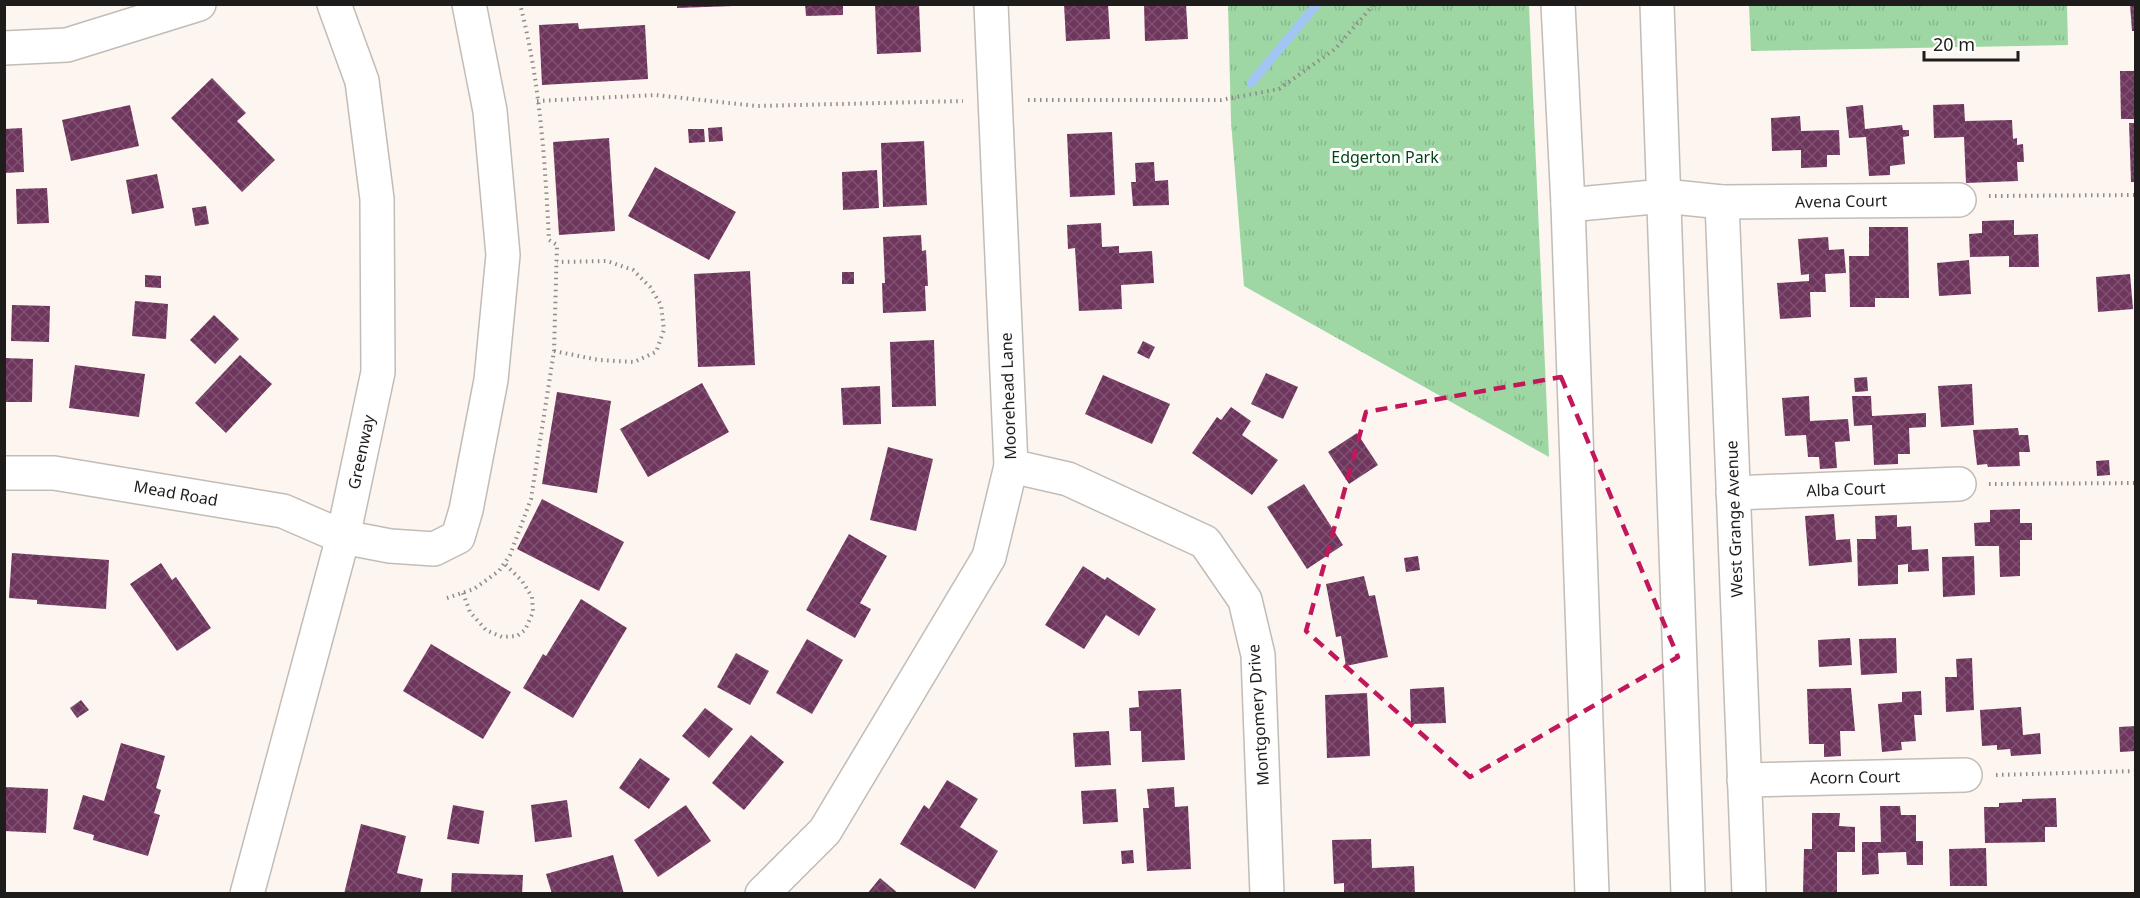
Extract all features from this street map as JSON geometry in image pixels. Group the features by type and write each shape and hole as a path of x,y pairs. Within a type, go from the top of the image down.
{"street":[{"path":"4,48 67,45 199,4"},
{"name":"Greenway","path":"247,894 343,537 378,372 376,199 362,81 334,4"},
{"name":"Mead Road","path":"4,473 54,473 283,511 343,537 390,546 434,549 458,537 466,510 491,380 503,255 490,111 469,4"},
{"name":"Moorehead Lane","path":"762,894 825,831 989,557 1011,466 991,4"},
{"path":"1558,4 1568,205 1592,894"},
{"path":"1657,4 1688,894"},
{"path":"1568,205 1664,196 1722,202"},
{"name":"Avena Court","path":"1722,202 1959,200"},
{"name":"West Grange Avenue","path":"1722,202 1749,894"},
{"name":"Montgomery Drive","path":"1011,466 1068,479 1205,542 1245,600 1258,655 1267,894"},
{"name":"Alba Court","path":"1733,493 1959,484"},
{"name":"Acorn Court","path":"1744,780 1965,775"}],"path":[{"path":"447,598 474,590 499,571 510,555 531,499 554,351 557,245 549,240 546,180 530,41 520,4"},
{"path":"1959,200 1986,196 2136,195"},
{"path":"554,351 599,360 634,362 656,352 664,330 661,305 650,287 633,270 607,261 557,262"},
{"path":"1959,484 2136,483"},
{"path":"463,593 470,612 486,630 502,637 517,636 525,630 533,612 532,597 522,581 504,563"},
{"path":"1965,775 2136,771"}],"highlighted area":[{"path":"1561,377 1678,657 1470,777 1306,631 1366,412"}],"green space":[{"name":"Edgerton Park","path":"1228,5 1529,5 1549,457 1244,286 1231,121"},
{"path":"1749,5 2067,5 2068,45 1751,51"}],"building":[{"path":"677,4 733,4 733,6 677,8"},
{"path":"805,4 843,4 843,15 806,16"},
{"path":"875,4 919,4 921,52 877,54"},
{"path":"1064,4 1108,4 1110,39 1066,41"},
{"path":"1144,4 1186,4 1188,39 1145,41"},
{"path":"2130,4 2136,4 2136,31 2132,31"},
{"path":"578,23 579,29 645,25 648,79 542,85 539,25"},
{"path":"2120,71 2136,71 2136,119 2121,119"},
{"path":"212,78 246,113 237,121 275,160 242,192 171,118"},
{"path":"1964,104 1965,121 2012,120 2013,139 2017,138 2017,145 2023,144 2024,162 2017,162 2018,181 1966,183 1964,137 1934,138 1933,105"},
{"path":"130,105 139,146 71,161 62,120"},
{"path":"1863,105 1865,129 1902,125 1903,130 1909,130 1909,136 1903,137 1905,164 1890,166 1890,175 1869,176 1866,137 1849,138 1846,107"},
{"path":"1800,116 1801,131 1839,130 1840,155 1827,155 1827,167 1801,168 1801,150 1772,151 1771,118"},
{"path":"2129,123 2136,123 2136,182 2131,182"},
{"path":"722,127 723,141 709,142 708,128"},
{"path":"22,128 24,172 4,173 4,129"},
{"path":"688,129 704,129 705,142 689,143"},
{"path":"1112,132 1115,195 1070,197 1067,134"},
{"path":"609,138 615,231 559,235 553,142"},
{"path":"924,141 927,205 883,207 881,143"},
{"path":"1154,162 1155,181 1168,180 1169,205 1133,206 1131,182 1136,182 1135,163"},
{"path":"655,167 736,212 709,260 628,216"},
{"path":"877,170 879,208 843,210 842,172"},
{"path":"157,174 164,208 132,214 126,180"},
{"path":"47,188 49,223 17,224 16,189"},
{"path":"206,206 209,224 195,226 192,208"},
{"path":"2014,220 2014,235 2038,234 2039,267 2009,267 2009,256 1970,257 1969,234 1982,233 1982,221"},
{"path":"1101,223 1102,247 1119,246 1119,253 1152,251 1154,283 1121,285 1122,309 1079,311 1075,248 1068,249 1067,225"},
{"path":"1869,227 1908,227 1909,298 1875,298 1875,307 1850,307 1849,256 1869,256"},
{"path":"921,235 922,251 926,250 928,286 925,286 926,311 883,313 882,283 885,283 883,237"},
{"path":"1828,237 1829,250 1844,249 1846,273 1825,274 1826,292 1810,292 1811,317 1780,319 1777,283 1809,281 1809,274 1801,275 1798,239"},
{"path":"1969,260 1971,294 1939,296 1937,263"},
{"path":"750,271 755,365 698,367 694,274"},
{"path":"842,272 854,272 854,284 842,284"},
{"path":"2130,274 2133,309 2098,312 2096,277"},
{"path":"145,275 161,276 161,288 145,287"},
{"path":"135,301 168,304 166,339 132,336"},
{"path":"12,305 50,306 49,342 11,341"},
{"path":"214,315 239,339 215,364 190,340"},
{"path":"934,340 936,406 892,407 890,342"},
{"path":"1143,341 1155,347 1149,359 1137,353"},
{"path":"240,355 272,384 226,433 195,403"},
{"path":"5,358 33,359 32,402 5,402"},
{"path":"75,365 145,374 139,417 69,408"},
{"path":"1266,373 1298,387 1283,419 1251,404"},
{"path":"1103,375 1170,404 1152,444 1085,414"},
{"path":"1867,377 1868,391 1855,392 1854,378"},
{"path":"702,383 729,432 648,477 620,429"},
{"path":"1972,384 1974,425 1941,427 1938,386"},
{"path":"880,386 881,424 843,425 841,388"},
{"path":"557,392 611,401 597,493 542,484"},
{"path":"1809,396 1810,421 1848,419 1850,441 1835,442 1837,468 1820,469 1819,457 1808,457 1806,435 1785,436 1782,398"},
{"path":"1852,396 1871,396 1872,416 1926,413 1926,427 1909,428 1910,454 1898,454 1898,464 1874,465 1872,425 1854,426"},
{"path":"1231,407 1251,421 1242,435 1278,460 1252,495 1192,453 1217,417 1221,420"},
{"path":"2018,428 2019,435 2028,435 2030,452 2019,452 2020,466 1977,465 1973,430"},
{"path":"1357,433 1378,465 1349,484 1328,452"},
{"path":"888,447 933,459 916,531 870,520"},
{"path":"2109,460 2110,475 2097,476 2096,461"},
{"path":"1304,484 1343,545 1307,569 1267,507"},
{"path":"542,499 624,542 599,591 517,549"},
{"path":"2020,509 2020,523 2032,523 2032,540 2020,540 2020,576 2000,577 1999,546 1975,546 1974,523 1990,522 1990,510"},
{"path":"1834,514 1836,540 1850,539 1852,562 1809,566 1805,516"},
{"path":"1897,515 1897,527 1911,526 1912,550 1928,549 1929,571 1908,572 1908,564 1898,565 1898,584 1858,586 1857,539 1876,539 1875,516"},
{"path":"849,534 887,556 860,603 871,609 855,638 806,610"},
{"path":"12,553 109,560 106,609 37,604 37,600 9,598"},
{"path":"1418,556 1420,570 1406,572 1404,558"},
{"path":"1974,556 1975,595 1943,597 1942,557"},
{"path":"161,563 172,580 176,577 211,628 177,651 130,584"},
{"path":"1083,566 1105,580 1107,577 1156,609 1139,636 1106,615 1084,649 1045,625"},
{"path":"1364,576 1369,596 1375,595 1388,657 1346,666 1341,636 1336,637 1326,584"},
{"path":"581,599 627,628 573,718 523,688 543,654 546,656"},
{"path":"1850,638 1852,665 1819,667 1818,640"},
{"path":"1896,638 1897,673 1861,675 1859,639"},
{"path":"807,639 843,660 812,714 776,693"},
{"path":"431,644 511,692 483,739 403,691"},
{"path":"736,653 769,671 750,705 717,687"},
{"path":"1972,658 1974,710 1946,712 1945,677 1957,677 1956,659"},
{"path":"1444,687 1446,723 1411,724 1410,689"},
{"path":"1851,688 1855,731 1840,731 1841,756 1824,757 1824,744 1809,744 1807,689"},
{"path":"1181,689 1185,760 1142,762 1141,731 1130,731 1129,708 1139,707 1138,691"},
{"path":"1921,691 1922,715 1914,715 1916,741 1901,742 1902,750 1882,752 1878,704 1902,702 1902,692"},
{"path":"1367,693 1370,756 1327,758 1325,695"},
{"path":"81,700 89,710 77,718 70,708"},
{"path":"2021,707 2023,735 2040,733 2041,754 2011,756 2010,749 1997,750 1997,745 1982,746 1980,710"},
{"path":"705,708 733,729 709,758 682,736"},
{"path":"2136,726 2136,751 2120,752 2119,727"},
{"path":"1109,731 1111,765 1075,767 1073,733"},
{"path":"751,735 784,762 744,810 712,783"},
{"path":"121,743 165,756 156,788 161,790 154,813 160,815 148,856 93,840 94,835 73,829 83,795 104,801"},
{"path":"640,758 670,779 649,809 619,788"},
{"path":"947,780 978,799 960,827 998,851 975,889 900,844 924,805 929,809"},
{"path":"4,787 48,789 46,833 4,831"},
{"path":"1174,787 1175,807 1188,806 1191,869 1147,871 1143,808 1149,808 1147,789"},
{"path":"1116,789 1118,822 1083,824 1081,791"},
{"path":"2056,798 2057,827 2045,827 2045,842 1985,843 1984,807 1999,807 1999,803 2022,802 2022,799"},
{"path":"567,800 572,837 535,842 531,805"},
{"path":"453,805 484,811 479,844 447,839"},
{"path":"686,805 711,841 658,877 634,840"},
{"path":"1880,806 1900,806 1901,815 1916,815 1916,841 1923,841 1923,865 1907,865 1906,852 1878,853 1879,874 1862,875 1862,842 1881,842"},
{"path":"1812,813 1840,813 1839,826 1855,827 1855,852 1837,852 1837,893 1803,893 1804,849 1812,849"},
{"path":"361,824 406,836 397,873 423,879 420,894 344,894"},
{"path":"1371,839 1372,868 1414,866 1415,894 1344,894 1344,883 1334,884 1332,840"},
{"path":"1986,848 1987,886 1950,886 1949,849"},
{"path":"1133,850 1134,863 1122,864 1121,851"},
{"path":"613,855 624,894 552,894 546,874"},
{"path":"452,873 523,875 522,894 451,894"},
{"path":"880,878 899,894 867,894"}],"waterway":[{"path":"1251,83 1317,4"}]}
